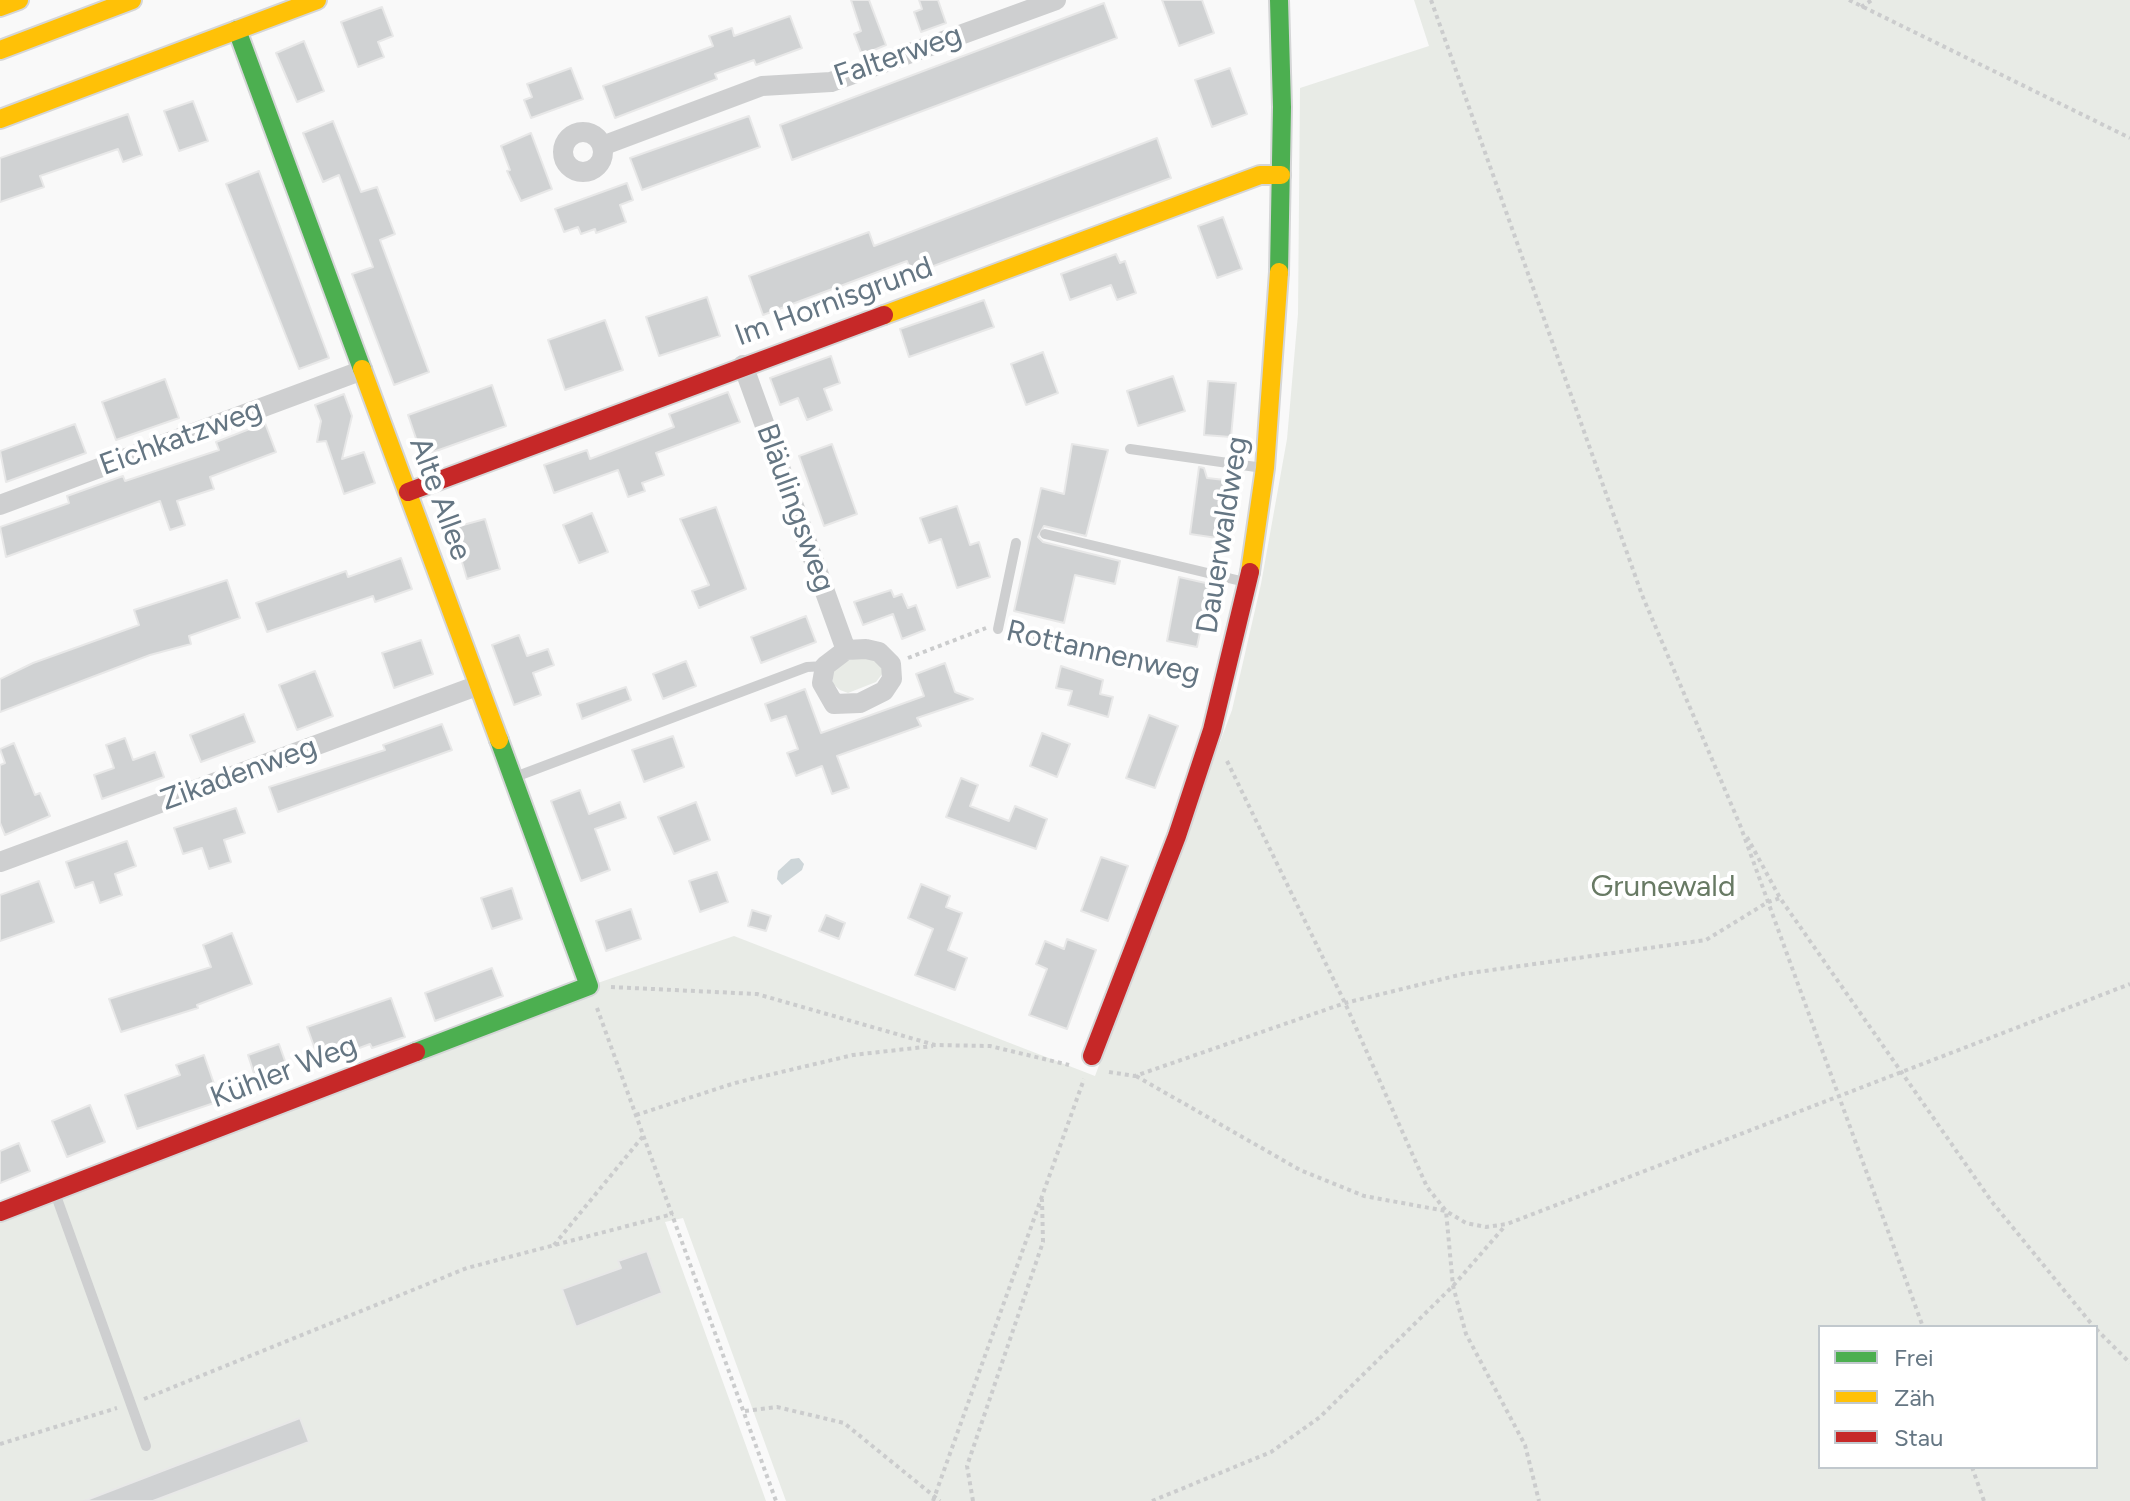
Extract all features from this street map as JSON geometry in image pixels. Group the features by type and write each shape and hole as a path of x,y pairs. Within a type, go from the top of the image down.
{"main road":[{"path":"0,7 19,0"},
{"path":"0,50 132,0"},
{"path":"0,119 317,0"},
{"name":"Dauerwaldweg","path":"1090,1062 1177,836 1212,730 1248,582 1265,468 1278,320 1281,175 1279,0"},
{"name":"Alte Allee","path":"237,30 589,986"},
{"name":"Im Hornisgrund","path":"408,492 1260,175 1281,175"},
{"name":"Kühler Weg","path":"0,1212 589,986"}],"street":[{"name":"Falterweg","path":"602,146 762,86 831,82 1056,0"},
{"name":"Bläulingsweg","path":"743,365 846,650"},
{"name":"Eichkatzweg","path":"0,505 363,370"},
{"path":"846,650 879,652 891,664 894,673 884,691 860,703 834,704 824,692 825,666 846,650"},
{"name":"Zikadenweg","path":"0,862 479,685"}],"lane":[{"path":"1130,449 1265,468"},
{"path":"1045,534 1248,582"},
{"path":"998,629 1016,543"},
{"path":"513,778 807,667 825,666"},
{"path":"54,1191 146,1446"}],"path":[{"path":"1431,0 1642,595 1740,825 1922,1325"},
{"path":"1849,0 2130,138"},
{"path":"1861,7 1872,0"},
{"name":"Rottannenweg","path":"891,664 990,627 1226,682"},
{"path":"1212,730 1345,1003 1427,1187 1446,1211 1453,1286 1466,1334 1525,1445 1539,1501"},
{"path":"1740,825 1780,898 1905,1073 1992,1202 2093,1325"},
{"path":"1090,1062 1135,1076 1345,1003 1463,974 1706,940 1768,902 1780,898"},
{"path":"636,1115 735,1083 853,1055 935,1045 990,1046 1090,1062 1135,1076 1300,1170 1364,1196 1446,1211 1476,1225 1507,1224 2130,984"},
{"path":"776,1501 589,986 757,994 935,1045"},
{"path":"744,1411 777,1407 844,1423 936,1500 1090,1062"},
{"path":"553,1245 644,1135"},
{"path":"973,1501 967,1466 1043,1242 1042,1193"},
{"path":"0,1444 131,1404 467,1268 673,1214"},
{"path":"1152,1501 1271,1452 1320,1417 1453,1286 1507,1224"},
{"path":"2098,1331 2130,1363"},
{"path":"1973,1469 1984,1501"}],"green space":[{"name":"Grunewald","path":"1414,0 2130,0 2130,1501 786,1501 683,1218 665,1222 766,1501 0,1501 0,1212 589,986 734,936 1095,1076 1232,710 1261,584 1287,439 1298,314 1300,88 1429,46"},
{"path":"865,654 882,664 883,673 876,682 848,693 833,684 832,674 837,665"}],"shaded area":[{"path":"799,858 804,864 802,870 782,885 777,879 778,871 791,859"}],"building":[{"path":"851,0 869,0 886,45 862,55 854,34 861,31"},
{"path":"919,0 938,0 946,23 921,32 914,12 922,9"},
{"path":"1162,0 1202,0 1214,33 1179,46"},
{"path":"1104,3 1117,38 792,160 780,125"},
{"path":"382,7 393,36 378,42 384,57 358,67 341,22"},
{"path":"790,16 802,48 756,65 754,60 715,74 717,79 615,118 603,86 713,46 709,36 732,28 734,36"},
{"path":"304,41 324,91 297,102 276,53"},
{"path":"571,68 583,99 531,118 524,100 532,97 527,84"},
{"path":"1230,68 1247,114 1212,127 1195,80"},
{"path":"193,101 208,141 179,151 164,111"},
{"path":"128,114 142,155 123,162 118,149 40,176 44,187 0,202 0,158"},
{"path":"749,116 760,147 642,190 630,158"},
{"path":"333,121 361,192 377,187 395,234 380,240 429,372 394,385 352,274 373,267 339,175 323,182 303,133"},
{"path":"531,133 552,189 521,201 507,171 510,170 501,146"},
{"path":"1157,138 1171,178 912,274 907,261 763,315 749,276 869,232 874,246"},
{"path":"259,171 329,358 299,369 226,184"},
{"path":"627,183 633,200 620,205 626,222 596,233 595,229 581,234 578,227 564,232 555,209"},
{"path":"1223,217 1242,269 1217,278 1198,226"},
{"path":"1116,254 1120,263 1125,261 1136,293 1117,300 1111,285 1070,300 1061,274"},
{"path":"707,297 720,336 659,356 646,317"},
{"path":"984,300 994,327 909,357 900,329"},
{"path":"605,320 623,370 565,390 548,340"},
{"path":"1043,352 1058,393 1026,405 1011,364"},
{"path":"831,356 840,383 824,389 832,410 807,420 798,398 780,405 770,378"},
{"path":"1173,376 1185,411 1138,426 1127,391"},
{"path":"165,379 179,418 116,440 102,402"},
{"path":"1208,381 1236,383 1231,437 1204,435"},
{"path":"492,385 506,426 422,456 408,415"},
{"path":"728,392 740,422 656,453 664,475 642,483 645,491 628,497 618,470 554,493 544,465 587,450 590,459 674,427 669,414"},
{"path":"344,394 352,416 342,459 364,452 375,483 344,494 326,441 317,442 321,421 315,405"},
{"path":"265,423 276,452 210,477 214,489 177,501 185,525 170,530 160,501 6,557 0,527 69,503 67,496 123,476 125,481 219,450 216,442"},
{"path":"75,424 86,453 6,482 0,451"},
{"path":"832,444 857,514 824,526 799,456"},
{"path":"1072,444 1108,450 1086,536 1044,526 1038,537 1043,542 1120,561 1115,584 1075,575 1064,623 1014,611 1041,488 1064,494"},
{"path":"1199,467 1204,468 1207,478 1225,480 1217,538 1190,534"},
{"path":"957,506 970,545 979,542 990,577 957,588 941,539 929,543 920,518"},
{"path":"716,507 746,589 699,608 692,591 709,585 680,519"},
{"path":"592,513 608,552 579,563 563,525"},
{"path":"485,519 500,569 467,579 452,528"},
{"path":"401,558 412,589 375,602 373,596 267,632 256,603 346,571 348,577"},
{"path":"1179,577 1210,584 1197,647 1167,641"},
{"path":"227,580 240,618 189,636 191,644 150,655 0,712 0,679 33,663 139,625 134,610"},
{"path":"891,590 894,597 902,594 908,608 916,605 925,630 902,639 893,614 863,625 854,602"},
{"path":"806,616 816,642 761,663 751,637"},
{"path":"519,635 527,656 548,649 554,665 533,673 541,695 514,705 492,645"},
{"path":"421,640 433,674 394,688 382,653"},
{"path":"686,661 696,686 663,699 653,674"},
{"path":"945,663 955,692 973,699 917,718 921,726 837,756 849,788 832,794 822,766 796,776 787,753 798,749 786,716 771,721 765,704 805,689 821,733 924,696 916,674"},
{"path":"1061,666 1103,680 1100,694 1113,697 1108,717 1068,705 1072,691 1056,688"},
{"path":"315,671 333,716 297,730 279,685"},
{"path":"626,687 631,700 582,719 577,704"},
{"path":"244,714 255,742 201,762 190,735"},
{"path":"1149,715 1178,726 1155,788 1126,778"},
{"path":"442,724 452,750 278,812 269,787 385,750 383,745"},
{"path":"1042,733 1070,744 1057,777 1030,766"},
{"path":"673,736 684,767 644,782 632,750"},
{"path":"125,738 133,760 155,752 164,777 102,799 94,775 114,768 106,745"},
{"path":"14,743 35,795 40,793 50,816 5,835 0,823 0,765 5,763 0,749"},
{"path":"961,778 978,785 970,806 1009,821 1015,806 1047,819 1036,849 946,817"},
{"path":"580,790 589,814 620,802 626,818 595,829 610,870 581,881 551,801"},
{"path":"696,802 710,840 674,854 658,817"},
{"path":"236,808 245,833 224,840 231,862 209,869 202,848 183,854 174,828"},
{"path":"127,841 136,866 115,874 122,895 100,903 93,882 75,888 66,862"},
{"path":"1101,857 1128,866 1108,921 1081,911"},
{"path":"717,872 728,902 700,912 689,881"},
{"path":"39,881 54,922 0,941 0,895"},
{"path":"921,884 950,896 946,907 962,913 948,950 967,958 955,990 915,975 933,929 908,918"},
{"path":"512,888 522,919 492,929 481,898"},
{"path":"631,909 641,939 606,951 596,921"},
{"path":"752,910 771,916 766,931 748,926"},
{"path":"826,915 845,923 839,939 819,931"},
{"path":"232,933 252,984 197,1005 198,1008 121,1032 109,999 211,967 203,945"},
{"path":"1067,939 1096,950 1067,1029 1029,1015 1047,969 1036,964 1045,941 1064,949"},
{"path":"492,968 503,996 435,1021 425,993"},
{"path":"391,998 405,1037 372,1048 370,1044 320,1063 307,1027"},
{"path":"279,1044 290,1075 258,1086 248,1055"},
{"path":"204,1055 220,1101 137,1129 125,1095 180,1075 176,1065"},
{"path":"90,1105 105,1142 67,1157 52,1121"},
{"path":"19,1143 30,1171 0,1183 0,1151"},
{"path":"647,1251 662,1293 576,1327 562,1289 621,1268 618,1261"},
{"path":"300,1418 309,1442 153,1501 84,1501"}],"traffic: fast":[{"path":"1279,0 1282,107 1279,272"},
{"path":"237,30 362,369"},
{"path":"416,1052 589,986 499,740"}],"traffic: slow":[{"path":"0,7 19,0"},
{"path":"0,50 132,0"},
{"path":"0,119 317,0"},
{"path":"884,315 1260,175 1281,175"},
{"path":"1250,572 1265,468 1279,272"},
{"path":"362,369 499,740"}],"traffic: jam":[{"path":"408,492 884,315"},
{"path":"1092,1056 1177,836 1212,730 1250,572"},
{"path":"0,1212 416,1052"}]}
